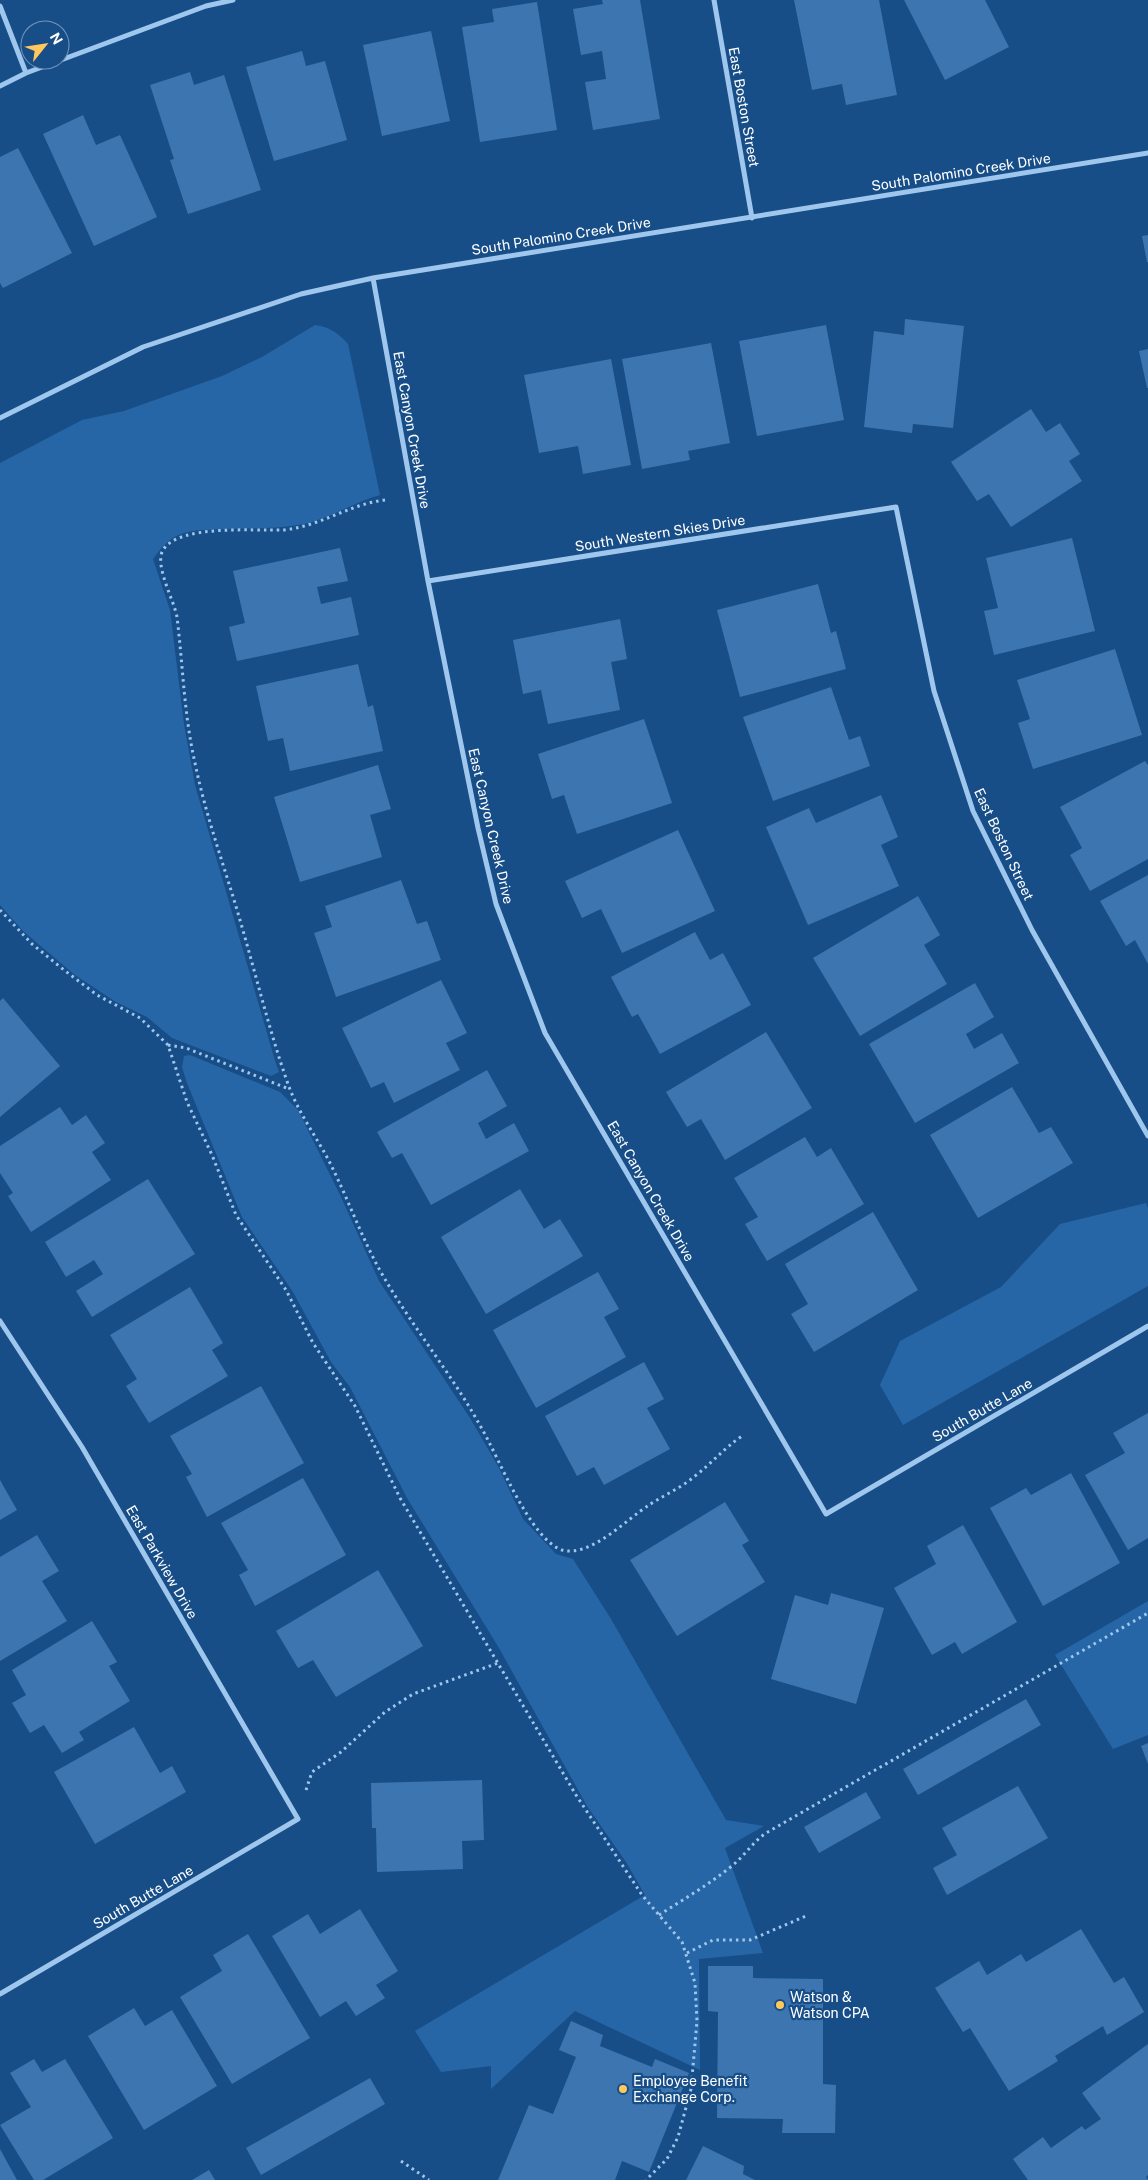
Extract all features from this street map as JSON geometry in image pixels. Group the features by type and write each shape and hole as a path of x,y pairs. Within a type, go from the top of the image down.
{"street":[{"path":"0,86 26,73 206,6 233,0"},
{"name":"East Boston Street","path":"714,0 752,218"},
{"path":"0,6 26,73"},
{"name":"South Palomino Creek Drive","path":"0,418 143,347 301,294 373,278 1148,153"},
{"name":"East Canyon Creek Drive","path":"373,278 428,581 478,828 496,904 545,1032 826,1514"},
{"name":"East Boston Street","path":"896,506 934,691 973,811 1032,930 1148,1136"},
{"name":"South Western Skies Drive","path":"428,581 896,506"},
{"name":"East Parkview Drive","path":"0,1321 82,1447 298,1819"},
{"name":"South Butte Lane","path":"826,1514 1148,1326"},
{"name":"South Butte Lane","path":"0,1994 298,1819"}],"path":[{"path":"385,500 365,502 338,516 310,526 286,530 195,533 173,541 164,547 160,559 176,613 186,707 195,764 225,874 290,1089 328,1159 375,1261 394,1295 481,1427 532,1523 554,1546 567,1552 581,1550 598,1542 649,1505 700,1473 725,1448 742,1436"},
{"path":"0,910 32,944 57,965 97,995 140,1018 168,1045 188,1102 236,1215 286,1290 313,1343 354,1406 400,1498 599,1832 623,1864 642,1895 682,1942 695,1983 698,2021 691,2088 678,2137 667,2159 646,2180"},
{"path":"168,1045 186,1048 290,1089"},
{"path":"658,1915 702,1888 733,1865 754,1842 766,1833 1148,1612"},
{"path":"312,1772 341,1752 384,1712 413,1694 498,1663"},
{"path":"687,1953 714,1940 750,1940 806,1916"},
{"path":"401,2161 429,2180"}],"shaded area":[{"path":"315,325 333,331 348,344 380,495 324,518 294,526 186,532 169,541 153,559 170,610 184,724 195,785 279,1072 271,1076 172,1038 147,1017 116,1002 75,975 23,931 0,905 0,463 82,420 124,411 222,376 262,357"},
{"path":"190,1055 280,1092 298,1110 341,1197 379,1281 470,1418 499,1468 523,1519 556,1554 573,1559 611,1619 726,1820 764,1826 725,1848 763,1953 699,1959 700,2070 575,2011 491,2089 491,2066 441,2072 415,2031 645,1895 626,1862 587,1806 499,1648 407,1498 350,1387 331,1362 293,1292 242,1217 187,1083 182,1067 184,1056"},
{"path":"1146,1203 1148,1208 1148,1286 903,1425 880,1385 900,1341 1001,1287 1060,1224"},
{"path":"1148,1601 1148,1735 1113,1749 1055,1655"}],"building":[{"path":"602,0 640,0 660,119 593,130 585,82 606,79 602,51 581,55 573,9 603,4"},
{"path":"794,0 879,0 897,95 846,105 842,84 812,90"},
{"path":"904,0 985,0 1009,47 945,80"},
{"path":"537,2 557,130 480,142 462,27 494,22 492,9"},
{"path":"431,31 450,121 382,136 363,45"},
{"path":"302,51 306,66 325,61 347,140 274,161 246,67"},
{"path":"190,72 194,85 224,75 261,190 188,214 170,160 174,159 150,85"},
{"path":"83,115 96,145 120,135 157,217 94,246 43,134"},
{"path":"18,148 72,253 3,288 0,283 0,157"},
{"path":"1148,235 1148,262 1147,262 1142,236"},
{"path":"905,319 964,326 953,428 913,424 912,433 864,427 874,331 904,335"},
{"path":"826,325 844,420 757,436 739,341"},
{"path":"711,343 730,443 688,451 690,460 642,469 622,359"},
{"path":"1148,349 1148,388 1147,388 1139,351"},
{"path":"611,359 631,465 583,474 578,446 539,453 524,375"},
{"path":"1031,409 1046,432 1060,423 1080,454 1069,461 1082,481 1011,527 989,494 977,501 951,462"},
{"path":"1072,538 1095,631 994,655 984,611 998,608 986,558"},
{"path":"340,548 348,581 317,587 321,604 351,597 359,635 237,661 229,627 245,623 233,571"},
{"path":"818,584 831,633 836,631 846,669 740,697 717,610"},
{"path":"620,619 627,659 611,662 620,710 548,724 541,690 523,694 513,640"},
{"path":"1115,649 1142,735 1033,769 1018,723 1030,719 1017,680"},
{"path":"358,664 368,707 373,705 383,751 290,771 283,738 268,741 256,686"},
{"path":"831,687 849,740 860,736 870,766 773,801 743,717"},
{"path":"644,719 672,803 577,834 564,795 552,799 538,754"},
{"path":"1145,761 1148,765 1148,859 1090,891 1070,855 1082,848 1060,807"},
{"path":"378,765 391,809 370,815 382,857 300,882 274,797"},
{"path":"881,795 898,837 881,845 899,886 808,925 766,827 809,808 816,823"},
{"path":"678,830 715,911 622,953 601,909 582,918 565,881"},
{"path":"1148,875 1148,964 1135,940 1126,946 1100,901"},
{"path":"401,880 417,924 427,921 441,960 336,997 314,933 332,927 325,906"},
{"path":"918,896 940,935 924,945 947,984 860,1036 813,958"},
{"path":"695,932 710,960 723,953 751,1005 660,1054 638,1014 632,1017 611,977"},
{"path":"441,980 467,1033 446,1043 460,1070 394,1103 384,1082 371,1088 342,1028"},
{"path":"975,983 994,1017 966,1034 974,1049 1002,1033 1019,1063 915,1123 869,1044"},
{"path":"3,998 60,1066 0,1117 0,1001"},
{"path":"766,1032 812,1108 725,1160 701,1119 687,1127 666,1092"},
{"path":"487,1070 507,1106 478,1123 486,1139 514,1123 529,1151 431,1205 402,1153 392,1158 377,1132"},
{"path":"1012,1087 1039,1133 1051,1127 1073,1163 978,1218 930,1135"},
{"path":"60,1107 72,1125 86,1115 105,1143 92,1152 111,1180 31,1232 8,1196 13,1193 0,1173 0,1146"},
{"path":"805,1137 817,1157 831,1148 864,1204 767,1261 745,1224 758,1217 734,1178"},
{"path":"148,1179 195,1254 92,1317 76,1291 103,1274 94,1260 66,1277 45,1242"},
{"path":"520,1189 544,1229 560,1219 583,1256 486,1314 441,1237"},
{"path":"873,1212 918,1290 814,1352 791,1314 808,1304 785,1264"},
{"path":"598,1272 619,1309 604,1317 626,1357 536,1408 493,1330"},
{"path":"190,1287 223,1343 212,1350 228,1376 149,1423 126,1386 137,1379 110,1335"},
{"path":"644,1362 664,1399 647,1408 670,1449 604,1485 594,1467 577,1476 545,1416"},
{"path":"261,1386 304,1463 207,1517 186,1477 192,1474 170,1436"},
{"path":"1148,1413 1148,1538 1128,1550 1085,1475 1125,1453 1113,1433"},
{"path":"1071,1473 1120,1563 1043,1606 990,1508 1026,1488 1031,1495"},
{"path":"303,1478 346,1555 255,1606 239,1575 248,1570 221,1523"},
{"path":"0,1480 17,1510 0,1520"},
{"path":"725,1502 749,1541 742,1545 765,1582 677,1636 630,1560"},
{"path":"963,1525 1017,1622 962,1654 955,1642 932,1655 894,1588 936,1564 927,1546"},
{"path":"37,1535 59,1571 42,1581 67,1621 0,1661 0,1557"},
{"path":"378,1570 423,1646 336,1697 313,1660 298,1668 276,1631"},
{"path":"831,1593 884,1608 856,1704 771,1679 795,1595 828,1605"},
{"path":"92,1621 117,1662 109,1666 130,1701 79,1732 84,1740 62,1753 44,1725 30,1733 12,1703 26,1695 12,1670"},
{"path":"1026,1699 1041,1725 918,1795 903,1769"},
{"path":"134,1727 160,1773 172,1766 186,1792 95,1844 54,1772"},
{"path":"1148,1743 1148,1764 1141,1746"},
{"path":"482,1780 484,1840 462,1841 463,1869 377,1872 376,1828 372,1828 371,1783"},
{"path":"1018,1786 1048,1838 947,1895 933,1868 957,1855 942,1828"},
{"path":"866,1792 881,1818 819,1853 804,1827"},
{"path":"360,1909 398,1971 376,1985 385,1998 356,2016 346,2001 320,2017 272,1936 308,1914 320,1934"},
{"path":"1081,1929 1114,1983 1124,1977 1144,2012 1107,2035 1103,2026 1055,2056 1058,2061 1009,2091 970,2028 963,2032 935,1988 979,1961 987,1975 1021,1954 1026,1962"},
{"path":"248,1934 310,2038 232,2084 180,1997 222,1971 213,1955"},
{"path":"708,1966 753,1966 753,1978 823,1979 823,2084 836,2085 835,2133 782,2133 783,2119 717,2118 718,2012 708,2011"},
{"path":"134,2008 145,2026 172,2010 217,2086 144,2130 88,2036"},
{"name":"Employee Benefit Exchange Corp.","path":"571,2021 603,2035 600,2046 652,2067 655,2059 689,2073 649,2172 622,2161 615,2180 498,2180 529,2105 553,2114 576,2057 559,2050"},
{"path":"1148,2044 1148,2175 1146,2177 1148,2180 1028,2180 1013,2159 1043,2137 1051,2148 1082,2126 1085,2130 1101,2119 1082,2093"},
{"path":"34,2059 42,2072 65,2059 113,2138 43,2180 34,2180 0,2125 31,2107 10,2073"},
{"path":"370,2078 385,2104 261,2175 246,2148"},
{"path":"703,2146 744,2166 743,2174 755,2180 686,2180"},
{"path":"0,2149 17,2180 0,2180"},
{"path":"209,2170 215,2180 192,2180"}],"place":[{"name":"Watson & Watson CPA","path":"780,2005"},
{"name":"Employee Benefit Exchange Corp.","path":"623,2089"}]}
